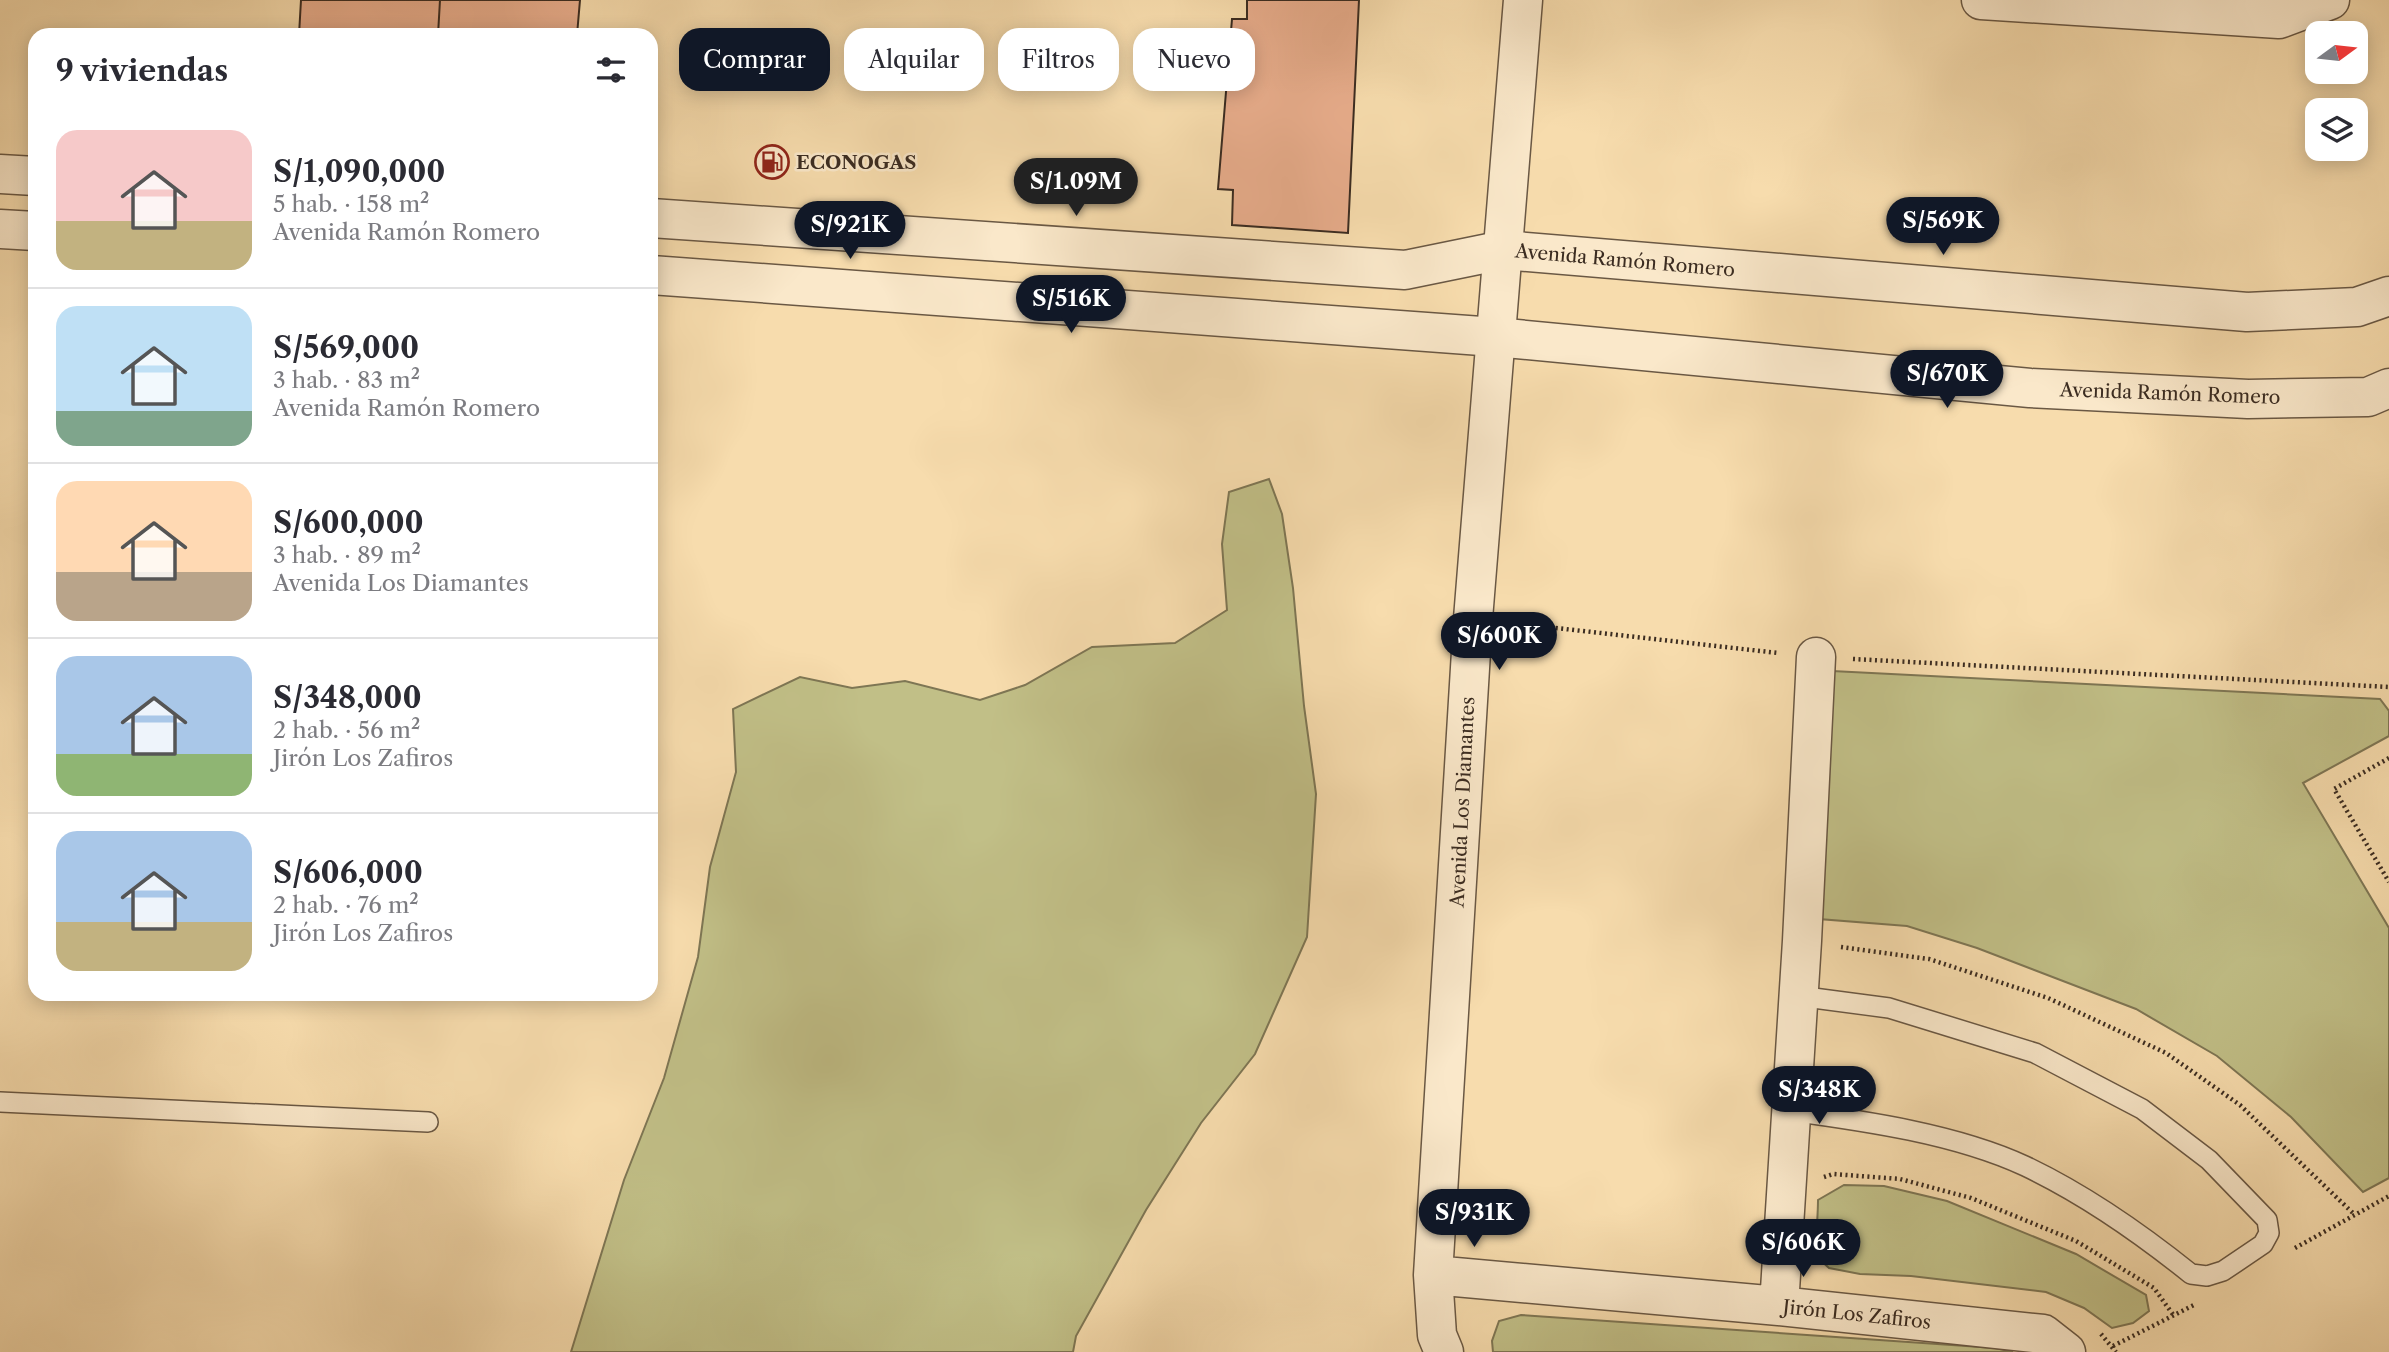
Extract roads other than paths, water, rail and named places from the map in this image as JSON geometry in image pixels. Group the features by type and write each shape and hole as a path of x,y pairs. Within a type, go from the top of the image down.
{"street":[{"name":"Avenida Los Diamantes","path":"1444,1352 1437,1335 1433,1275 1473,619 1523,0"},
{"path":"1981,0 2279,19 2330,0"},
{"path":"0,174 28,176"},
{"name":"Avenida Ramón Romero","path":"658,218 1405,270 1503,250 2247,312 2357,307 2389,296"},
{"path":"719,280 721,223"},
{"path":"0,229 28,231"},
{"path":"818,287 823,231"},
{"name":"Avenida Ramón Romero","path":"658,276 1495,337 2030,388 2248,399 2368,397 2389,388"},
{"path":"1779,1306 1802,941 1816,657"},
{"name":"Jirón Los Zafiros","path":"1433,1275 1779,1306 2043,1334 2066,1352"}],"lane":[{"path":"1791,1111 1886,1126 1952,1141 2023,1166 2094,1204 2191,1274 2207,1276 2223,1271 2263,1244 2269,1233 2267,1220 2209,1160 2142,1109 2072,1071 2035,1053 1889,1008 1798,996"},
{"path":"0,1102 428,1122"}],"place":[{"name":"ECONOGAS","path":"772,162"}]}
